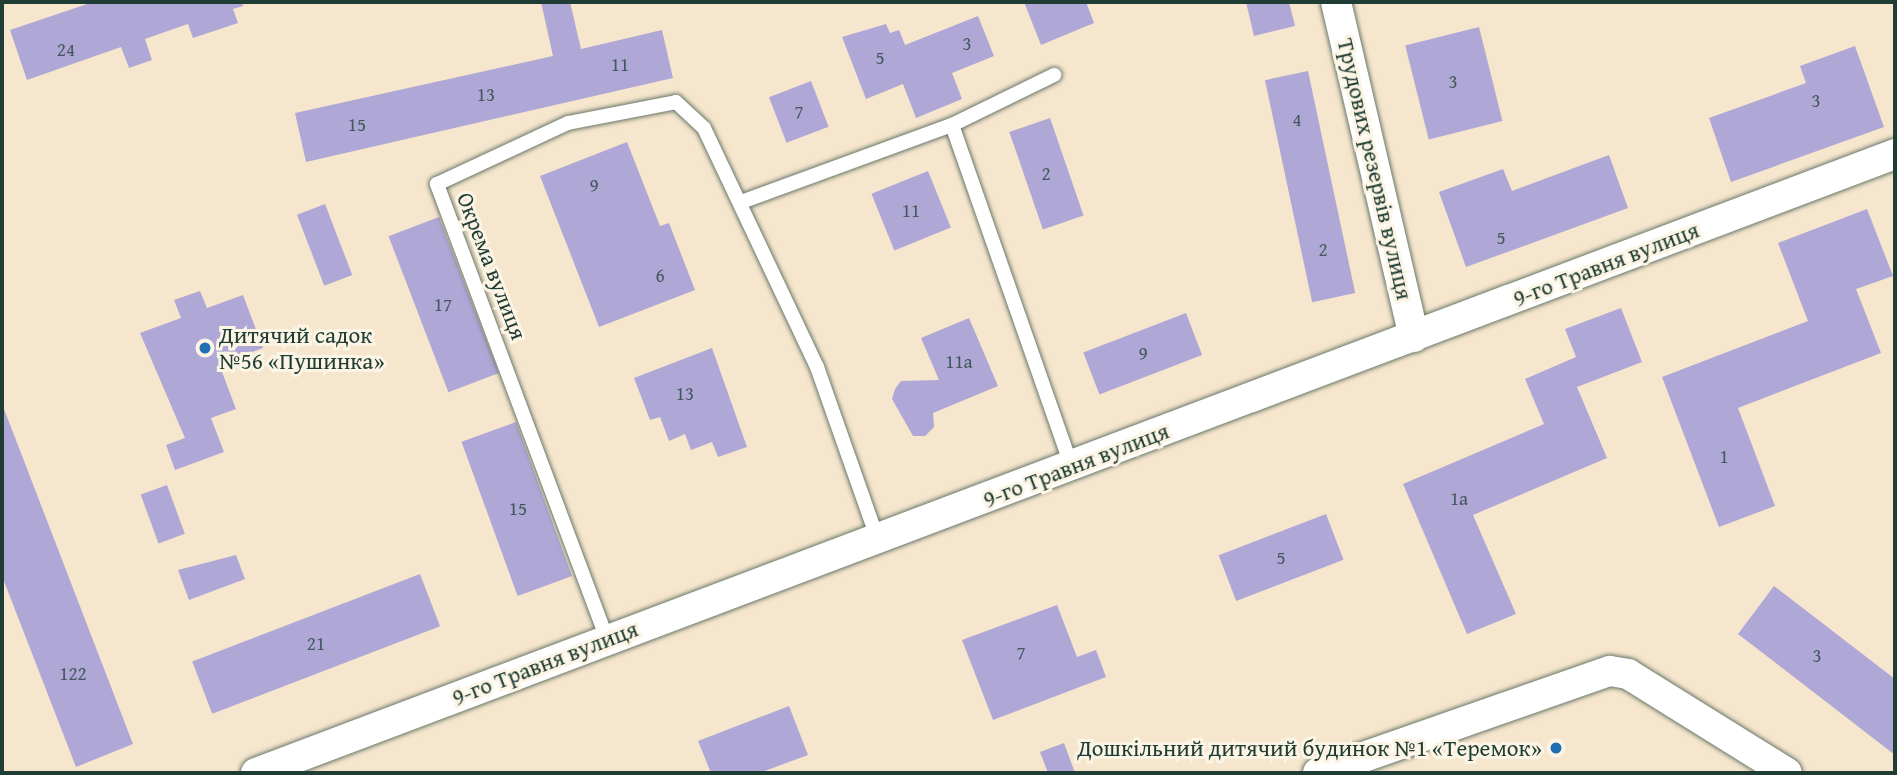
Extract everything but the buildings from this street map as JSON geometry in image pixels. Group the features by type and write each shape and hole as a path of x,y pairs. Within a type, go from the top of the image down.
{"street":[{"name":"Трудових резервів вулиця","path":"1336,2 1414,337"},
{"name":"9-го Травня вулиця","path":"256,773 1895,154"},
{"path":"1318,773 1610,671 1628,674 1787,773"}],"lane":[{"path":"744,201 952,125 1054,75"},
{"name":"Окрема вулиця","path":"607,639 437,184 568,123 676,102 704,128 744,201 817,367 878,540"},
{"path":"952,125 1072,467"}],"place":[{"name":"Дитячий садок №56 «Пушинка»","path":"205,348"},
{"name":"Дошкільний дитячий будинок №1 «Теремок»","path":"1556,748"}]}
